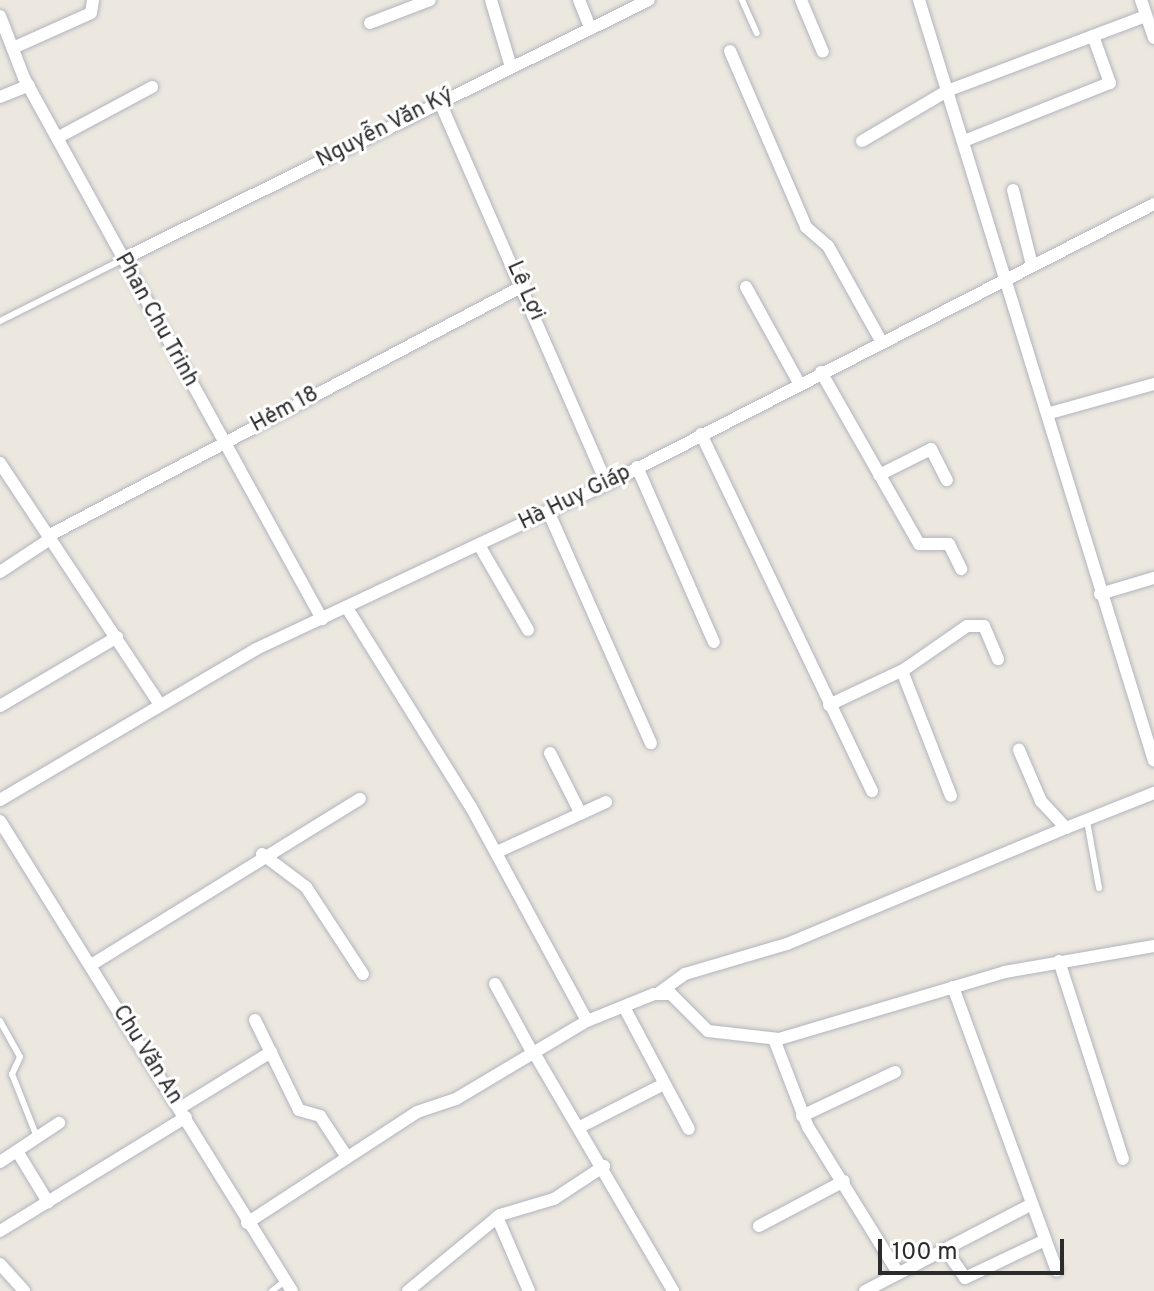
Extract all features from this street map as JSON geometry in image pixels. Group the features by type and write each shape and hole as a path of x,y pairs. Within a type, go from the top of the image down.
{"street":[{"path":"13,48 91,13 93,0"},
{"path":"370,23 430,0"},
{"path":"491,0 511,67"},
{"path":"579,0 591,29"},
{"name":"Nguyễn Văn Ký","path":"123,259 439,100 649,0"},
{"path":"801,0 823,52"},
{"path":"919,0 1050,413 1100,594 1154,761"},
{"path":"1141,0 1154,38"},
{"name":"Phan Chu Trinh","path":"0,16 29,85 57,138 322,619"},
{"path":"862,141 947,91 1145,16"},
{"path":"964,141 1110,83 1093,36"},
{"path":"730,51 806,227 828,246 881,341"},
{"path":"0,97 29,85"},
{"path":"57,138 152,87"},
{"name":"Lê Lợi","path":"439,100 523,286 607,484"},
{"path":"1013,190 1032,265"},
{"name":"Hà Huy Giáp","path":"0,800 159,703 322,619 607,484 881,341 1154,204"},
{"name":"Hẻm 18","path":"0,572 49,538 523,286"},
{"path":"746,287 799,383"},
{"path":"821,372 919,544 949,544 961,569"},
{"path":"1050,413 1154,384"},
{"path":"701,434 872,791"},
{"path":"879,475 931,449 947,480"},
{"path":"0,463 159,703"},
{"path":"637,467 714,642"},
{"path":"548,511 651,743"},
{"path":"479,545 528,630"},
{"path":"1100,594 1154,578"},
{"path":"347,608 497,852 587,1021"},
{"path":"829,705 902,671 928,646 972,625 987,630 998,659"},
{"path":"0,706 117,637"},
{"path":"902,671 951,796"},
{"path":"1019,750 1041,801 1066,828"},
{"path":"550,753 581,814"},
{"path":"247,1223 345,1154 587,1021 660,992 685,974 794,941 1154,793"},
{"path":"91,965 262,854 360,799"},
{"path":"497,852 606,802"},
{"name":"Chu Văn An","path":"0,821 288,1286"},
{"path":"262,854 306,887 363,974"},
{"path":"660,992 671,994 708,1031 774,1039 953,987 1059,961 1154,946"},
{"path":"1059,961 1123,1159"},
{"path":"495,984 532,1052 604,1166 673,1291"},
{"path":"953,987 1057,1271"},
{"path":"624,1007 660,1083 689,1129"},
{"path":"255,1020 299,1110 320,1116 345,1154"},
{"path":"774,1039 802,1116 898,1273"},
{"path":"0,1231 271,1052"},
{"path":"802,1116 895,1072"},
{"path":"580,1127 660,1083"},
{"path":"0,1162 59,1123"},
{"path":"17,1151 48,1202"},
{"path":"408,1291 497,1217 554,1199 604,1166"},
{"path":"759,1226 844,1181"},
{"path":"865,1291 1032,1204"},
{"path":"497,1217 529,1291"},
{"path":"945,1249 965,1278 1045,1240"},
{"path":"0,1264 24,1291"}],"lane":[{"path":"742,0 757,33"},
{"path":"0,321 123,259"},
{"path":"1087,821 1099,888"},
{"path":"0,1021 20,1057 12,1074 37,1137"},
{"path":"272,1291 288,1286"}]}
